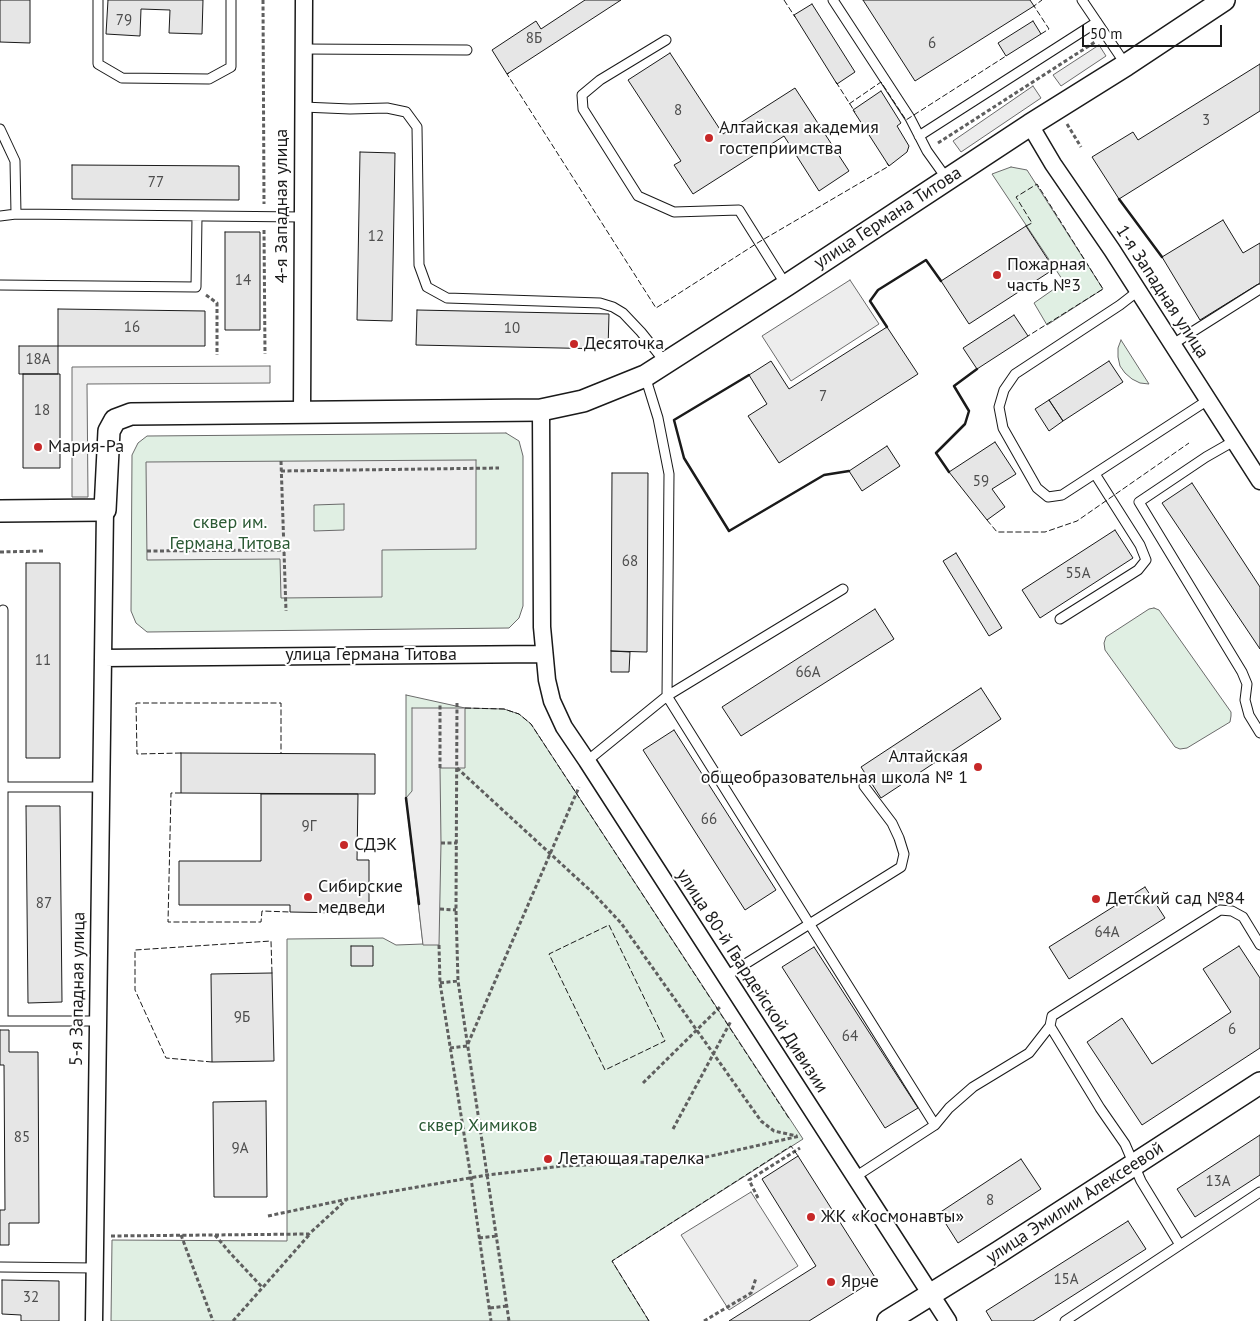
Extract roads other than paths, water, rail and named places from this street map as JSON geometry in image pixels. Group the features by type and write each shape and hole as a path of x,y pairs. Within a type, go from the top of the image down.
{"street":[{"name":"4-я Западная улица","path":"302,412 304,0"},
{"name":"улица Германа Титова","path":"544,654 103,658 105,510 109,432 115,420 132,414 540,410 583,401 645,376 1224,0"},
{"name":"1-я Западная улица","path":"1030,125 1053,164 1112,250 1260,481"},
{"path":"540,410 542,627 544,654"},
{"path":"0,510 105,510"},
{"name":"улица 80-й Гвардейской Дивизии","path":"544,654 552,701 564,727 948,1321"},
{"name":"5-я Западная улица","path":"94,1321 103,658"},
{"name":"улица Эмилии Алексеевой","path":"888,1321 1260,1083"}],"lane":[{"path":"98,0 98,64 122,78 209,79 232,67 232,0"},
{"path":"833,0 910,118 927,151 947,179"},
{"path":"1082,0 1126,65"},
{"path":"918,136 1097,22"},
{"path":"666,40 600,80 582,96 583,109 638,196 674,212 739,210 786,285"},
{"path":"303,49 467,50"},
{"path":"303,107 388,108 406,112 416,127 419,264 427,287 446,298 600,302 613,307 623,314 665,363"},
{"path":"0,129 15,160 16,214"},
{"path":"0,216 16,214 302,217"},
{"path":"0,285 196,287 197,217"},
{"path":"1173,344 1260,289"},
{"path":"1138,291 1120,305 1015,374 1004,390 999,407 1003,428 1037,488 1048,498 1062,495 1208,400"},
{"path":"645,376 658,418 669,474 667,696 936,1125"},
{"path":"1234,441 1206,457 1139,502 1242,672 1247,684 1245,700 1249,715 1260,733"},
{"path":"1060,619 1138,570 1146,560 1140,544 1095,474"},
{"path":"587,761 667,696 842,589"},
{"path":"2,614 2,1021 98,1021"},
{"path":"726,976 901,867 904,854 899,838 892,823 864,786"},
{"path":"3,787 101,787"},
{"path":"855,1177 936,1125 949,1108 973,1087 1029,1053 1050,1026 1052,1016 1220,910 1232,911 1243,917 1260,945"},
{"path":"1050,1026 1100,1108 1125,1144 1141,1181 1180,1245"},
{"path":"1065,1321 1260,1192"},
{"path":"0,1267 95,1268"}],"place":[{"name":"Алтайская академия гостеприимства","path":"709,138"},
{"name":"Пожарная часть №3","path":"997,275"},
{"name":"Десяточка","path":"574,344"},
{"name":"Мария-Ра","path":"38,447"},
{"name":"Алтайская общеобразовательная школа № 1","path":"978,767"},
{"name":"СДЭК","path":"344,845"},
{"name":"Сибирские медведи","path":"308,897"},
{"name":"Детский сад №84","path":"1096,899"},
{"name":"Летающая тарелка","path":"548,1159"},
{"name":"ЖК «Космонавты»","path":"811,1217"},
{"name":"Ярче","path":"831,1282"}],"park label":[{"name":"сквер им. Германа Титова","path":"230,533"},
{"name":"сквер Химиков","path":"478,1126"}]}
